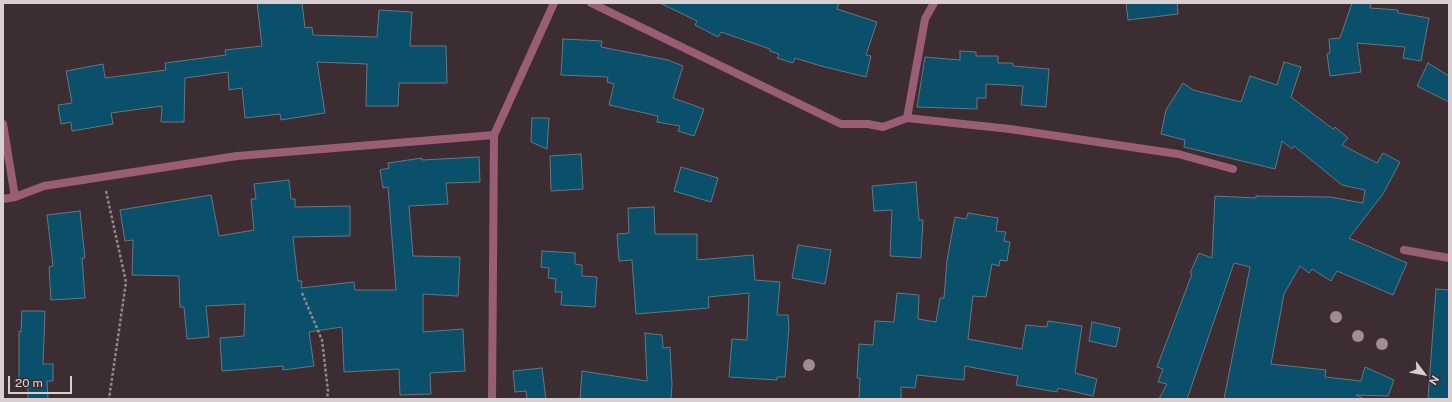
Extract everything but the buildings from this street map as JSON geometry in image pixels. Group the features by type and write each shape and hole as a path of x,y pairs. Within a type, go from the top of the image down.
{"street":[{"path":"492,399 494,134 554,3"},
{"path":"591,3 841,124 868,124 883,127 907,118 1010,129 1178,154 1233,169"},
{"path":"907,118 925,19 934,3"},
{"path":"3,124 15,197"},
{"path":"3,199 15,197 44,186 237,156 494,134"},
{"path":"1404,250 1449,258"}],"path":[{"path":"103,177 126,282 109,399"},
{"path":"302,293 322,340 328,391 327,399"}]}
